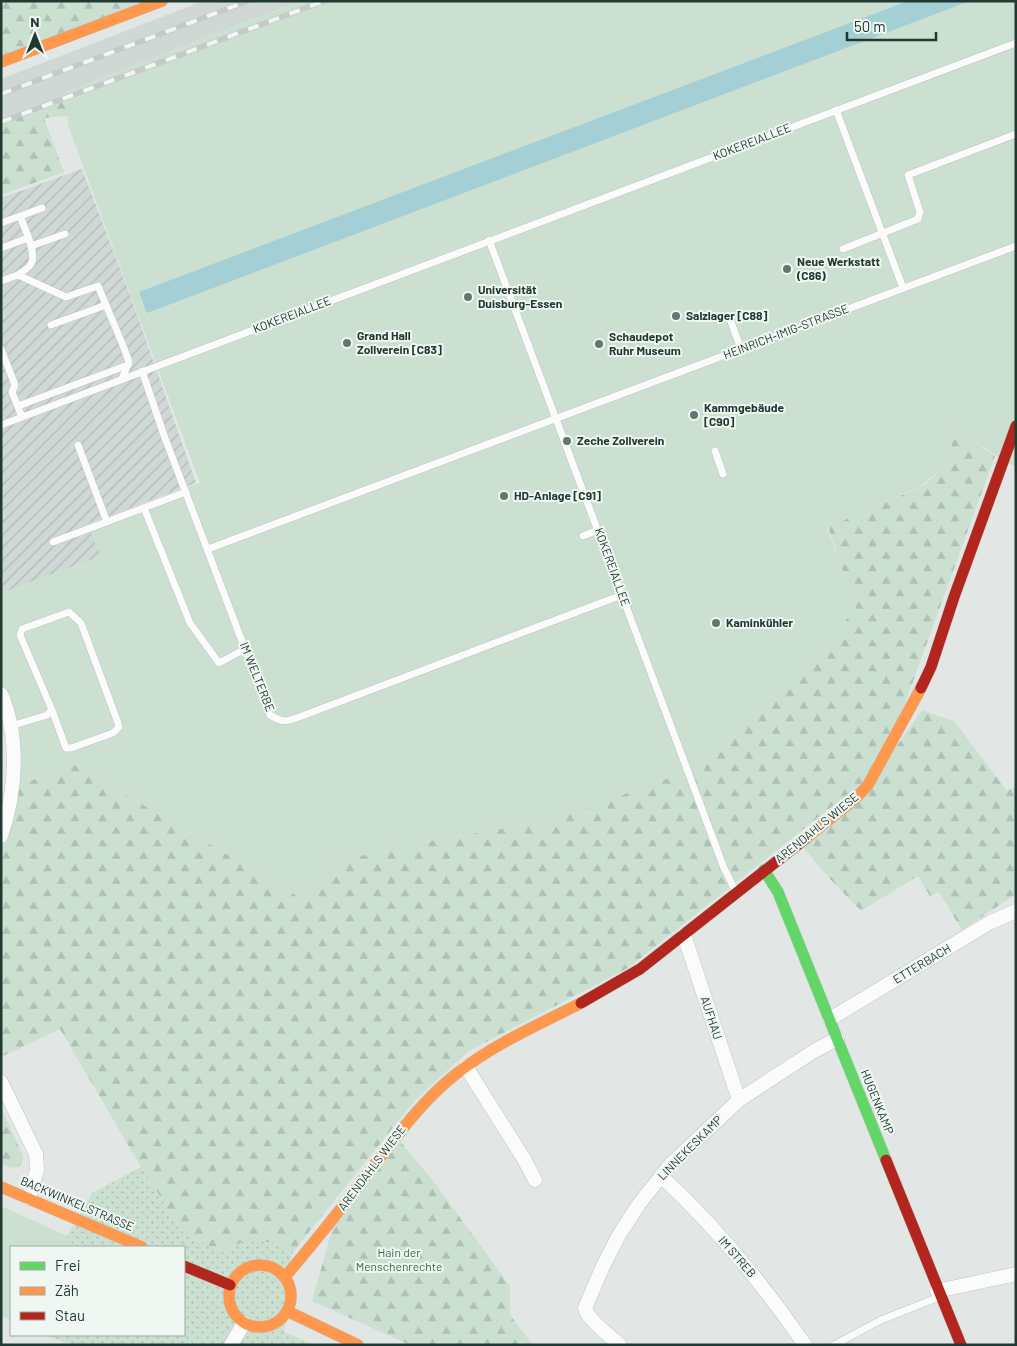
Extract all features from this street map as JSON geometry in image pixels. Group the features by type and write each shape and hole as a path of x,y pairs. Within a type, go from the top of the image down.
{"street":[{"path":"1,62 162,1"},
{"name":"ARENDAHLS WIESE","path":"285,1277 334,1218 410,1117 440,1087 507,1040 622,981 684,936 855,799 868,784 911,708 931,667 954,597 1016,426"},
{"path":"1,694 11,726 7,758 11,800 1,836"},
{"name":"HUGENKAMP","path":"764,870 778,892 938,1294 962,1345"},
{"name":"ETTERBACH","path":"830,1019 989,923 1016,910"},
{"name":"AUFHAU","path":"684,936 739,1100"},
{"name":"LINNEKESKAMP","path":"620,1345 590,1317 586,1312 586,1308 603,1266 619,1235 639,1204 661,1176 739,1100 814,1051 837,1039"},
{"path":"466,1067 524,1159 535,1180"},
{"path":"1,1082 36,1154 37,1170 29,1198"},
{"name":"IM STREB","path":"661,1176 684,1198 740,1261 773,1300 805,1345"},
{"name":"BACKWINKELSTRASSE","path":"1,1187 140,1246"},
{"path":"257,1265 274,1268 285,1277 291,1294 287,1311 280,1320 271,1325 258,1327 244,1323 235,1315 230,1306 228,1294 230,1285 236,1275 243,1270 257,1265"},
{"path":"185,1266 230,1285"},
{"path":"938,1294 1016,1274"},
{"path":"287,1311 358,1345"},
{"path":"231,1345 244,1323"}],"lane":[{"name":"KOKEREIALLEE","path":"142,372 1016,43"},
{"path":"836,110 903,288"},
{"path":"843,249 918,219 920,212 908,175 1016,134"},
{"path":"1,224 42,208"},
{"path":"1,281 18,275 28,268 33,261 33,252 20,216"},
{"path":"31,246 65,234"},
{"path":"1,248 28,238"},
{"name":"KOKEREIALLEE","path":"489,240 717,850 736,893"},
{"name":"HEINRICH-IMIG-STRASSE","path":"208,549 1016,246"},
{"path":"18,275 66,297 98,286 129,362 122,379"},
{"path":"51,326 106,306"},
{"path":"730,319 741,349"},
{"path":"1,349 15,385 12,392 22,417"},
{"path":"18,406 128,365"},
{"path":"1,425 142,372"},
{"name":"IM WELTERBE","path":"142,372 270,715 285,722 622,595"},
{"path":"78,445 107,522"},
{"path":"715,451 723,474"},
{"path":"53,542 186,492"},
{"path":"144,508 190,623 219,663 245,649"},
{"path":"583,536 598,530"},
{"path":"68,612 81,623 118,723 118,728 113,733 71,748 66,748 52,710 20,635 22,629 68,612"},
{"path":"11,726 47,715 52,710"},
{"path":"834,1345 881,1320 938,1294"}],"shaded area":[{"path":"203,1 300,1 66,92 65,102 1,125 1,79"},
{"path":"82,169 129,292 196,483 88,524 101,556 1,593 1,198"}],"green space":[{"path":"1,1 148,1 1,60"},
{"name":"Zeche Zollverein","path":"301,1 1016,1 1016,468 950,426 952,459 921,486 827,528 856,607 819,656 691,770 557,819 434,840 333,862 306,901 74,764 17,786 1,689 1,593 101,556 87,524 200,483 68,125 66,92"},
{"path":"341,1 100,113 44,118 64,172 1,195 1,124"},
{"path":"950,426 995,456 904,706 863,782 628,968 469,1051 416,1099 293,1252 270,1242 242,1242 223,1252 185,1235 141,1167 60,1029 1,1057 1,822 17,786 74,764 306,901 332,862 434,840 557,819 686,771 855,607 828,527 925,485 952,458"},
{"path":"922,710 955,722 1007,791 1016,786 1016,894 962,930 939,892 930,896 918,876 861,911 799,843 894,750"},
{"path":"1,1107 23,1156 23,1161 16,1168 1,1164"},
{"name":"Hain der Menschenrechte","path":"398,1139 431,1178 510,1286 510,1315 533,1345 410,1345 312,1301 335,1219"},
{"path":"141,1167 185,1235 223,1252 242,1242 271,1242 293,1252 285,1277 290,1298 284,1332 314,1345 75,1345 48,1337 185,1336 185,1246 72,1246 67,1236 92,1193"},
{"path":"1,1206 67,1236 72,1246 10,1246 10,1320 1,1316"}],"water":[{"path":"908,1 970,1 147,313 139,292"}],"railway":[{"path":"1,94 248,1"},
{"path":"1,122 324,1"}],"traffic: fast":[{"path":"764,870 778,892 886,1160"}],"traffic: slow":[{"path":"1,62 162,1"},
{"path":"805,839 855,799 868,785 921,688"},
{"path":"285,1277 429,1098 456,1074 486,1053 581,1003"},
{"path":"1,1187 140,1246"},
{"path":"254,1265 266,1265 282,1274 289,1284 291,1296 289,1308 282,1318 266,1327 254,1327 243,1322 234,1313 229,1302 229,1290 234,1279 243,1270 254,1265"},
{"path":"287,1311 358,1345"}],"traffic: jam":[{"path":"921,688 931,667 954,597 1016,426"},
{"path":"581,1003 640,969 805,839"},
{"path":"886,1160 961,1345"},
{"path":"185,1266 230,1285"}],"place":[{"name":"Neue Werkstatt (C86)","path":"787,269"},
{"name":"Universität Duisburg-Essen","path":"468,297"},
{"name":"Salzlager [C88]","path":"676,316"},
{"name":"Grand Hall Zollverein [C83]","path":"347,343"},
{"name":"Schaudepot Ruhr Museum","path":"599,344"},
{"name":"Kammgebäude [C90]","path":"694,415"},
{"name":"Zeche Zollverein","path":"567,441"},
{"name":"HD-Anlage [C91]","path":"504,496"},
{"name":"Kaminkühler","path":"716,623"}]}
